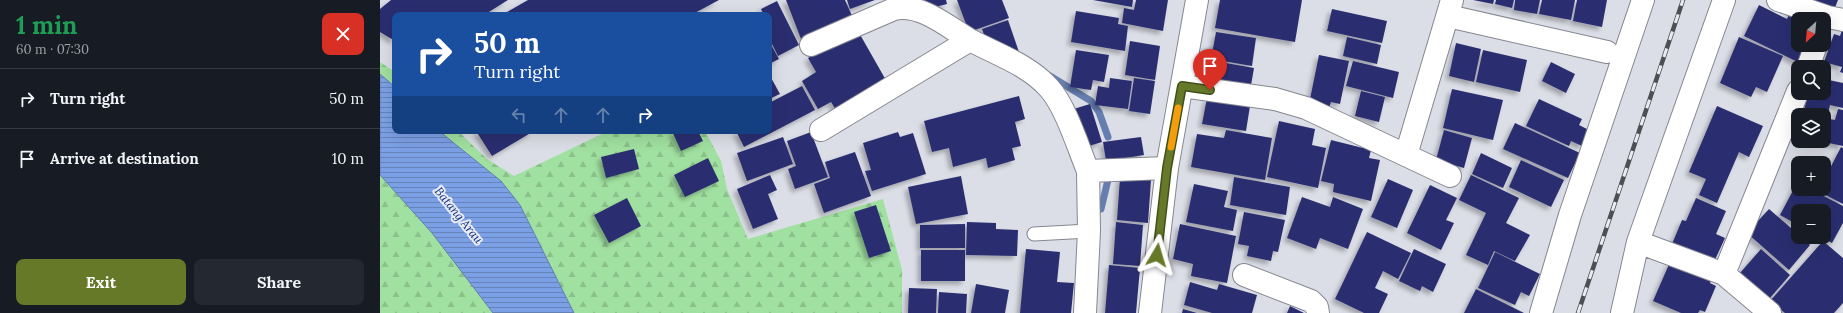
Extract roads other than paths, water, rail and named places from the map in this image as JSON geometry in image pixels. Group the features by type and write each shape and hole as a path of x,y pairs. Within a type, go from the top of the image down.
{"street":[{"path":"1150,313 1157,168 1182,86 1197,0"},
{"path":"1541,313 1570,215 1642,0"},
{"path":"1622,313 1638,242 1724,0"},
{"path":"1778,0 1832,21"},
{"path":"811,45 902,8 915,9 923,12 970,40 1028,71 1049,88 1062,108 1096,171 1089,231 1085,313"},
{"path":"1406,155 1450,8 1607,52"},
{"path":"820,130 970,40"},
{"path":"1182,86 1274,99 1290,103 1325,116 1450,176"},
{"path":"1724,274 1794,100"},
{"path":"1096,171 1157,168"},
{"path":"1638,242 1724,274 1770,313"},
{"path":"1244,275 1311,301 1317,307 1318,313"}],"lane":[{"path":"1034,234 1089,231"}],"water":[{"name":"Batang Arau","path":"380,74 392,84 392,134 443,134 501,181 520,205 574,313 493,313 432,233 380,175"}],"waterway":[{"path":"1050,76 1091,101 1099,112 1108,137"},
{"path":"1101,209 1108,180"}],"railway":[{"path":"1578,313 1683,0"}]}
